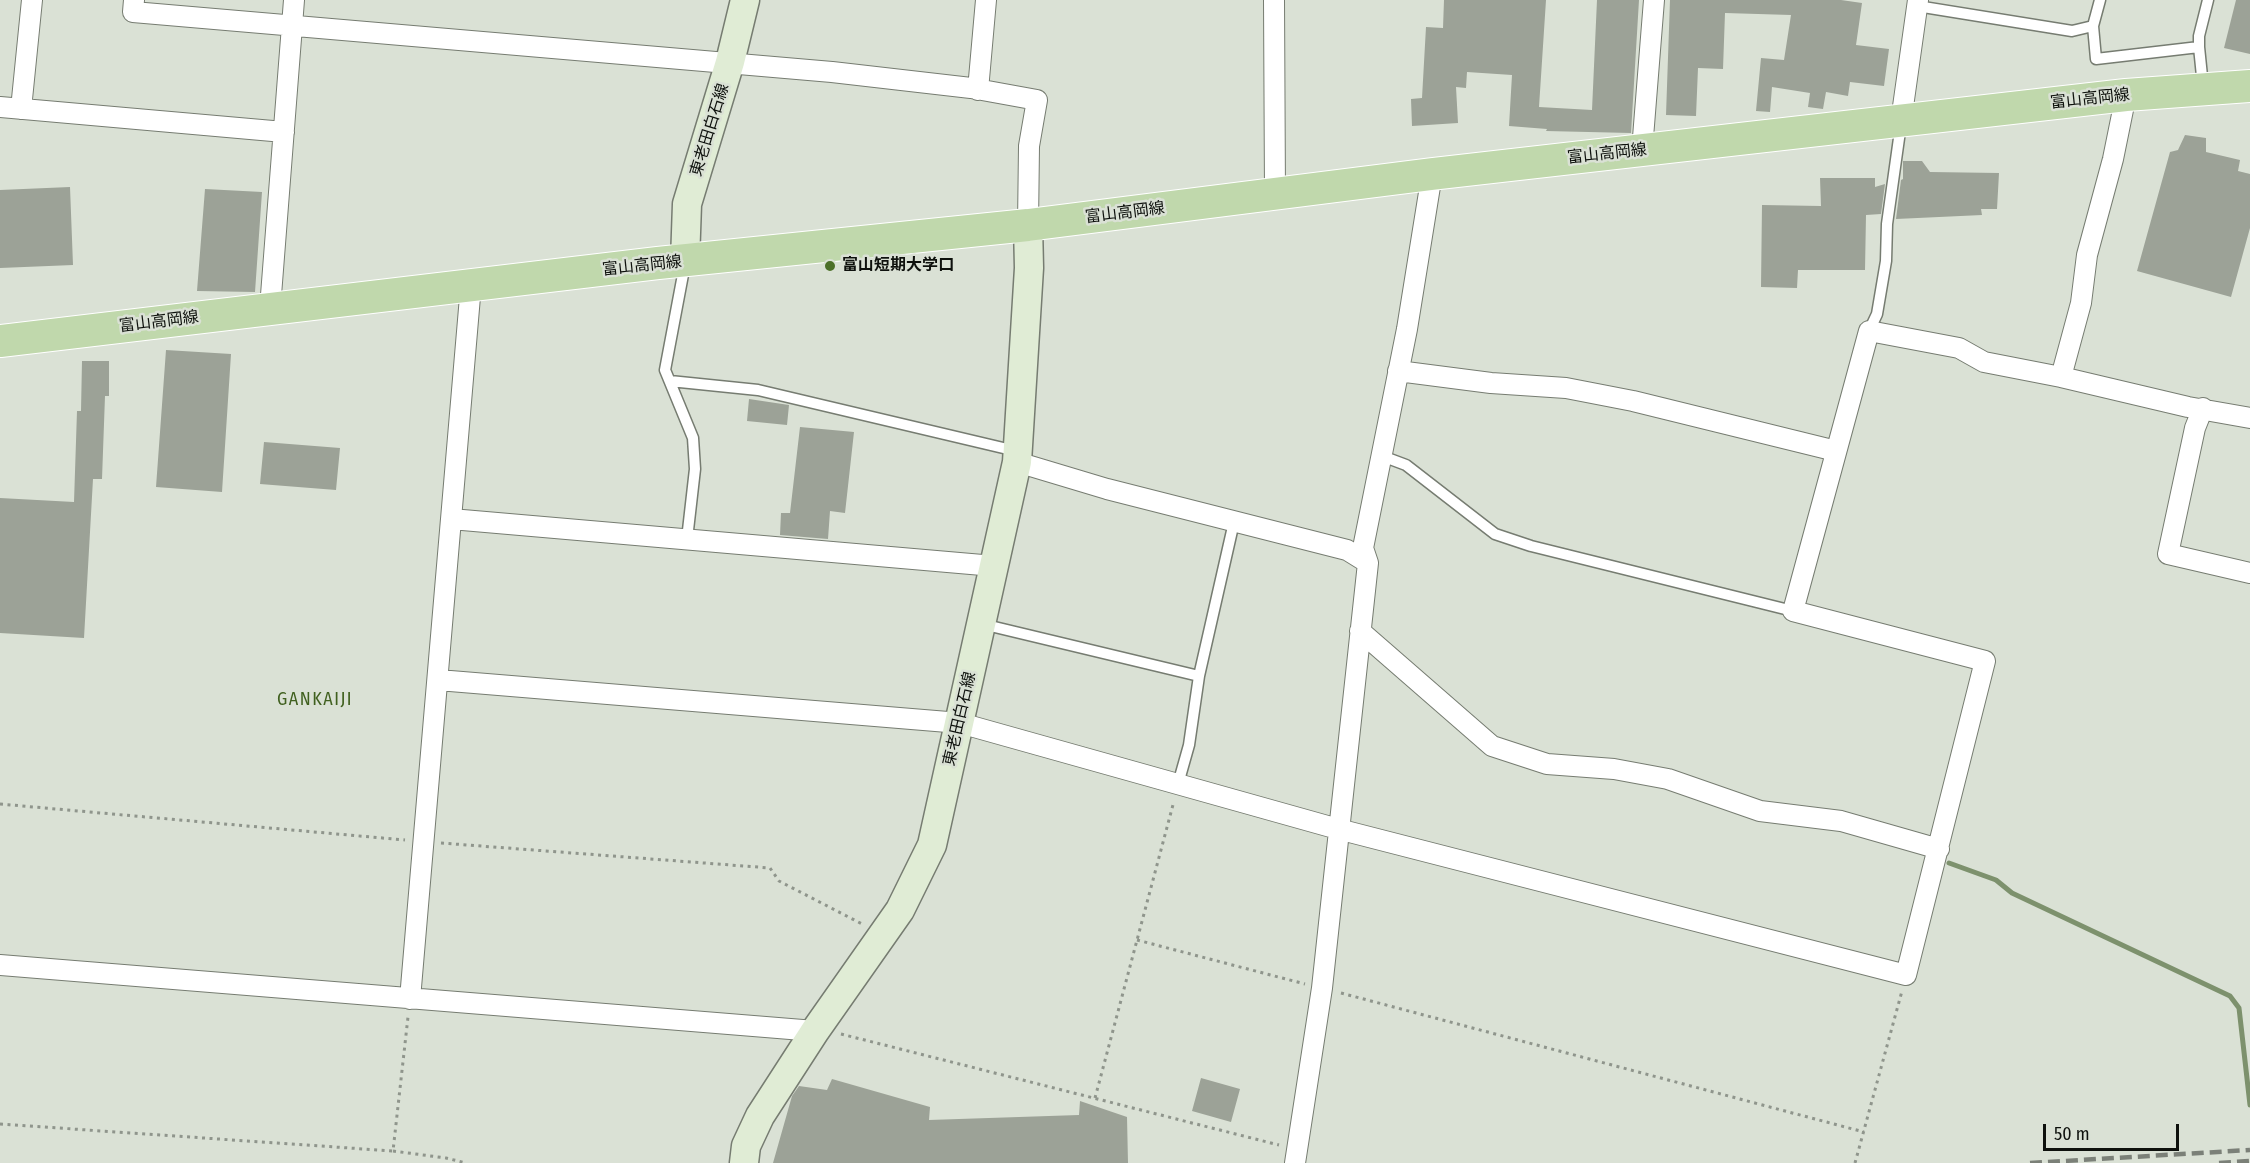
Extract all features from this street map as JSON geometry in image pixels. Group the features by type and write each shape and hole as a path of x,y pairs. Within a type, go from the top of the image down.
{"main road":[{"name":"東老田白石線","path":"685,261 687,204 730,62 745,0"},
{"name":"富山高岡線","path":"0,341 471,285 1028,225 1432,174 2126,95 2203,88 2250,87"},
{"name":"東老田白石線","path":"744,1163 746,1146 760,1116 815,1031 900,910 932,845 1018,457 1029,268 1028,225"}],"street":[{"path":"21,109 32,0"},
{"path":"134,0 133,12 730,62 978,90 1037,100 1029,146 1028,225"},
{"path":"270,308 294,0"},
{"path":"978,90 986,0"},
{"path":"1274,0 1275,193"},
{"path":"1642,150 1654,0"},
{"path":"1902,121 1917,3"},
{"path":"2061,376 2080,303 2087,255 2113,159 2126,95"},
{"path":"0,107 284,132"},
{"path":"1297,1156 1322,988 1368,563 1363,548 1398,371 1432,174"},
{"path":"410,999 471,285"},
{"path":"438,680 960,723 1338,829 1906,975 1985,661 1792,611 1869,331 1959,348 1984,362 2061,376 2188,407 2250,418"},
{"path":"1398,371 1491,383 1566,388 1633,401 1836,451"},
{"path":"2203,408 2195,428 2168,554 2250,573"},
{"path":"1018,457 1107,489 1347,550 1368,563"},
{"path":"452,519 994,566"},
{"path":"1360,631 1492,746 1547,764 1614,769 1668,779 1760,811 1841,821 1939,849"},
{"path":"0,965 815,1031"}],"lane":[{"path":"2100,0 2093,26 2096,59 2199,47"},
{"path":"2203,88 2199,36 2208,0"},
{"path":"1917,3 2072,32 2093,26"},
{"path":"1869,331 1877,314 1886,261 1887,224 1902,121"},
{"path":"685,261 665,370 693,438 695,469 687,539"},
{"path":"670,381 758,390 1018,457"},
{"path":"1382,456 1406,465 1495,534 1532,546 1792,611"},
{"path":"1178,784 1189,746 1199,676 1234,522"},
{"path":"982,624 1199,676"}],"path":[{"path":"1095,1098 1178,784"},
{"path":"0,804 770,868 779,880 883,935"},
{"path":"1137,940 1864,1132"},
{"path":"1855,1163 1906,975"},
{"path":"393,1151 410,999"},
{"path":"815,1031 854,1036 1095,1098 1297,1156"},
{"path":"0,1124 393,1151 466,1163"}],"building":[{"path":"1444,0 1546,0 1539,107 1592,110 1597,0 1639,0 1631,133 1546,131 1547,129 1509,126 1512,75 1467,72 1466,88 1456,87 1458,123 1412,126 1411,99 1422,98 1426,27 1443,28"},
{"path":"1670,0 1841,0 1862,3 1856,45 1889,49 1884,86 1850,82 1848,96 1826,92 1823,109 1808,107 1810,93 1772,87 1770,112 1756,111 1761,58 1784,60 1791,15 1725,13 1723,69 1698,68 1696,116 1666,115"},
{"path":"2236,0 2250,0 2250,54 2224,48"},
{"path":"2185,135 2206,138 2206,152 2240,160 2238,171 2250,174 2250,228 2231,297 2137,271 2170,152 2178,150"},
{"path":"1903,161 1922,161 1930,172 1999,173 1997,209 1981,209 1982,215 1896,219 1903,179"},
{"path":"1820,178 1875,178 1875,187 1885,184 1881,214 1866,215 1865,270 1798,270 1797,288 1761,287 1762,205 1821,206"},
{"path":"70,187 73,265 0,268 0,190"},
{"path":"205,189 262,192 255,292 197,291"},
{"path":"166,350 231,354 222,492 156,487"},
{"path":"82,361 109,361 109,396 105,396 102,479 93,479 84,638 0,633 0,498 74,502 77,411 81,411"},
{"path":"749,399 789,405 787,425 747,421"},
{"path":"800,427 854,432 845,513 830,511 828,539 780,535 781,513 790,513"},
{"path":"264,442 340,448 336,490 260,484"},
{"path":"1201,1078 1240,1089 1231,1122 1192,1111"},
{"path":"832,1079 930,1107 929,1120 1079,1115 1080,1101 1127,1117 1128,1163 773,1163 792,1096 799,1086 827,1090"}],"waterway":[{"path":"1949,863 1996,880 2012,893 2230,996 2239,1008 2250,1105"}],"railway":[{"path":"2030,1163 2250,1150"},
{"path":"2219,1163 2250,1161"}],"place":[{"name":"富山短期大学口","path":"830,266"}],"district":[{"name":"GANKAIJI","path":"315,700"}]}
